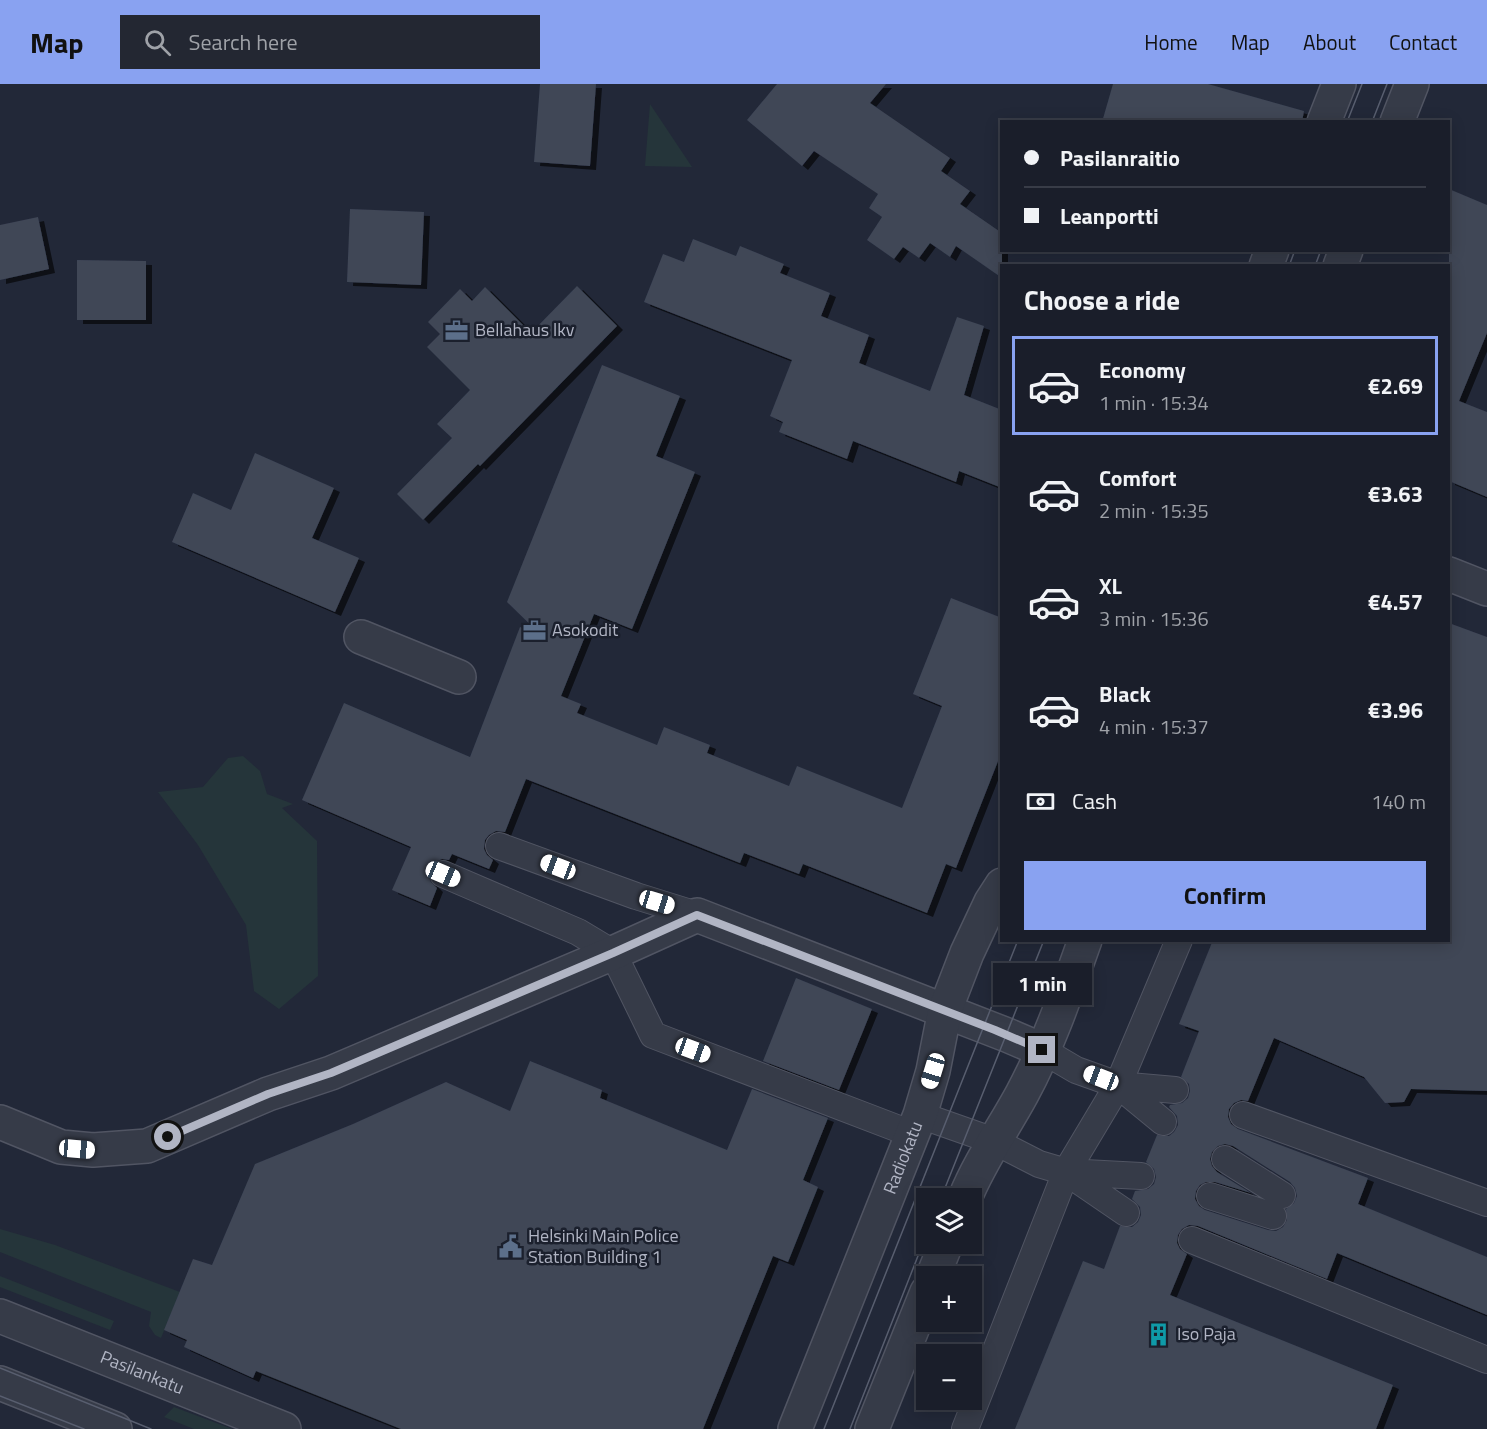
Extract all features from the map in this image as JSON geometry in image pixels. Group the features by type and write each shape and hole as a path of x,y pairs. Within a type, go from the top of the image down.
{"street":[{"path":"1325,120 1339,84"},
{"path":"1398,120 1412,84"},
{"path":"1450,574 1487,589"},
{"path":"361,637 459,677"},
{"name":"Radiokatu","path":"795,1429 916,1124 933,1071 945,1010 967,953 1000,888"},
{"path":"0,1122 61,1147 93,1150 147,1146 268,1094 331,1073 697,915 945,1010 1042,1050"},
{"path":"969,1188 1023,1093 1066,993 1084,942"},
{"name":"Pasilankatu","path":"0,1316 284,1429"},
{"path":"872,1429 916,1319"},
{"path":"0,1383 115,1429"}],"lane":[{"path":"499,846 636,896 697,915"},
{"path":"443,874 578,932 613,953 652,1035 916,1124 994,1141 1039,1164 1066,1172 1141,1176"},
{"path":"965,1429 1066,1172 1118,1085 1178,942"},
{"path":"1042,1050 1076,1070 1118,1085 1175,1090"},
{"path":"1118,1085 1163,1122"},
{"path":"1243,1115 1487,1203"},
{"path":"1210,1196 1277,1206 1225,1159"},
{"path":"1066,1172 1126,1213"},
{"path":"1192,1240 1487,1360"}],"shaded area":[{"path":"650,104 692,167 645,166"},
{"path":"243,756 260,771 267,794 293,804 282,808 317,841 318,976 279,1009 254,991 246,925 198,845 158,792 203,787 228,758"},
{"path":"0,1229 55,1245 180,1292 161,1338 155,1335 149,1326 151,1312 0,1252"},
{"path":"0,1276 114,1321 110,1330 0,1287"},
{"path":"174,1407 232,1429 194,1429 164,1417"}],"building":[{"path":"540,84 596,84 590,166 534,162"},
{"path":"777,84 886,84 870,103 950,158 941,171 970,191 960,204 1000,232 1002,264 1000,264 1000,277 956,246 950,257 930,243 919,258 903,247 894,259 867,240 882,217 869,208 878,194 814,151 802,166 747,120"},
{"path":"1113,84 1208,84 1304,111 1302,120 1103,120"},
{"path":"1450,189 1487,205 1487,333 1459,401 1487,412 1487,497 1450,481"},
{"path":"350,209 424,212 421,285 347,282"},
{"path":"38,217 49,269 0,280 0,225"},
{"path":"693,239 736,256 740,246 784,264 780,273 830,293 821,316 869,335 859,363 930,391 957,317 984,326 964,395 1000,409 1000,487 959,471 956,482 853,441 847,459 779,432 783,422 770,416 792,360 644,302 663,254 684,262"},
{"path":"77,260 146,261 146,320 77,320"},
{"path":"577,286 617,326 480,466 478,464 423,520 397,494 452,438 437,424 470,390 427,347 440,334 428,322 460,289 472,301 485,287 531,333"},
{"path":"602,365 680,396 656,456 695,472 632,629 594,614 561,696 581,704 577,713 657,745 664,727 710,745 707,753 789,786 797,766 902,808 942,706 913,694 951,598 1000,617 1000,756 956,868 946,864 927,913 803,864 799,874 744,853 740,863 526,779 505,832 496,831 485,840 484,849 493,860 489,869 452,854 449,860 442,859 435,862 428,875 437,888 430,906 392,890 411,847 302,800 344,703 470,757 520,627 542,636 507,602"},
{"path":"255,453 334,488 312,538 359,558 335,612 172,542 193,493 231,510"},
{"path":"1450,623 1487,637 1487,1091 1411,1089 1404,1102 1385,1103 1364,1077 1274,1038 1248,1101 1241,1100 1234,1103 1229,1109 1228,1117 1231,1124 1238,1129 1368,1178 1358,1204 1487,1257 1487,1315 1337,1253 1327,1279 1198,1226 1189,1225 1178,1235 1177,1243 1180,1249 1187,1254 1170,1295 1393,1385 1376,1429 1015,1429 1083,1261 1104,1269 1120,1226 1132,1227 1138,1222 1141,1215 1140,1207 1132,1199 1135,1191 1148,1189 1154,1184 1156,1177 1154,1169 1146,1162 1157,1135 1169,1136 1178,1125 1177,1116 1169,1107 1182,1103 1188,1098 1189,1084 1181,1077 1199,1031 1179,1024 1212,942 1450,942","holes":["1225,1144 1233,1146 1290,1182 1297,1196 1294,1203 1286,1209 1287,1220 1283,1227 1276,1231 1205,1210 1195,1199 1196,1191 1206,1182 1215,1182 1251,1193 1217,1172 1212,1166 1210,1159 1212,1152 1218,1146"]},
{"path":"796,978 872,1009 839,1090 763,1061"},
{"name":"Helsinki Main Police Station Building 1","path":"530,1061 602,1090 600,1098 727,1150 752,1089 828,1118 803,1180 818,1187 788,1262 773,1256 703,1429 401,1429 256,1371 253,1378 184,1347 187,1340 164,1330 193,1259 212,1265 255,1164 353,1124 446,1082 510,1111"}],"tram line":[{"path":"1348,120 1362,84"},
{"path":"1373,120 1387,84"},
{"path":"1290,264 1294,252"},
{"path":"1316,264 1320,252"},
{"path":"824,1429 1017,942"},
{"path":"945,1188 1043,942"},
{"path":"850,1429 919,1254"},
{"path":"0,1368 151,1429"},
{"path":"0,1396 84,1429"}],"place":[{"name":"Bellahaus lkv","path":"457,330"},
{"name":"Asokodit","path":"534,630"},
{"name":"Helsinki Main Police Station Building 1","path":"510,1246"},
{"name":"Iso Paja","path":"1159,1334"}],"route":[{"path":"168,1137 268,1094 331,1073 697,915 1042,1050"}]}
